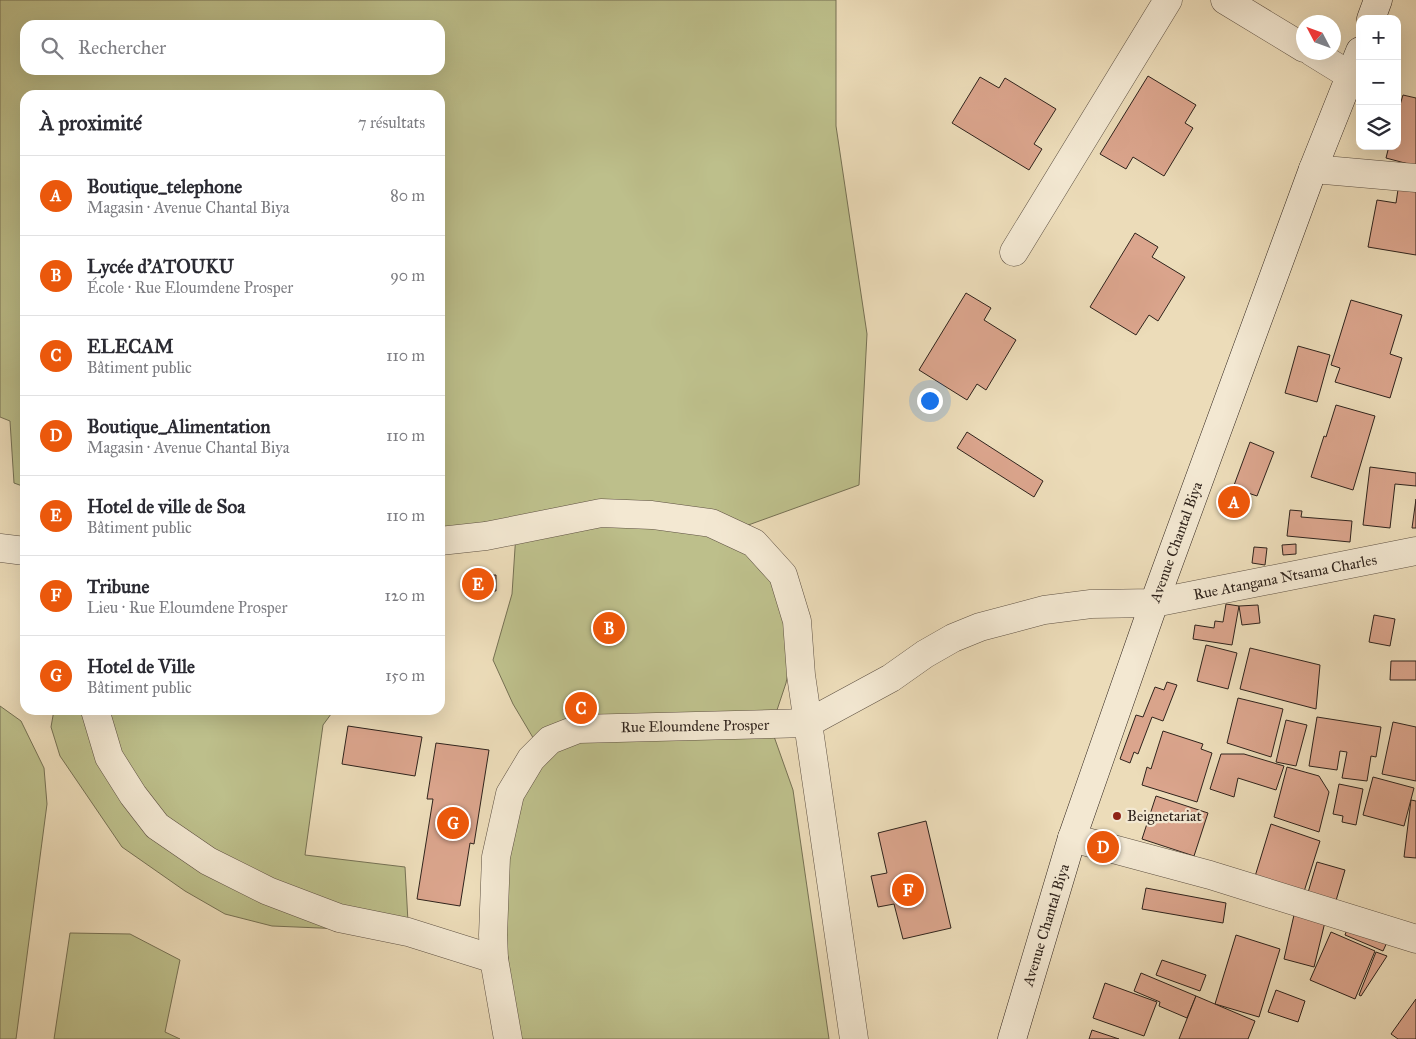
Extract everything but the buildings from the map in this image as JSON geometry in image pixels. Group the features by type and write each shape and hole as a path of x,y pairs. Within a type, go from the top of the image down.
{"street":[{"path":"1014,252 1168,0"},
{"path":"1225,0 1296,43"},
{"path":"1372,15 1378,0"},
{"path":"1341,60 1355,64"},
{"name":"Avenue Chantal Biya","path":"1012,1039 1072,838 1154,603 1313,169 1355,64"},
{"path":"1313,169 1416,178"},
{"path":"445,540 486,536 600,514 652,516 711,522 754,543 783,574 797,621 801,675 854,1039"},
{"path":"0,548 20,550"},
{"name":"Rue Atangana Ntsama Charles","path":"808,724 891,678 953,638 980,627 1044,610 1082,605 1154,603 1416,551"},
{"path":"96,715 109,757 133,796 157,826 208,861 268,891 339,918 408,932 494,960"},
{"name":"Rue Eloumdene Prosper","path":"508,1039 494,960 496,857 510,794 531,759 550,740 578,729 808,724"},
{"path":"1072,838 1210,875 1416,939"}],"green space":[{"path":"0,0 836,0 836,126 867,334 859,485 740,528 778,561 797,629 786,683 771,728 793,790 829,1039 503,1039 486,945 535,741 513,704 493,660 512,594 516,533 445,542 445,90 20,90 20,485 14,483 10,421 0,417"},
{"path":"0,706 21,721 44,768 47,804 16,1039 0,1039"},
{"path":"53,715 330,715 323,725 305,855 405,867 408,922 368,930 272,926 225,914 185,891 122,847 60,756 51,727"},
{"path":"70,933 130,934 180,960 165,1032 180,1039 54,1039"}],"place":[{"name":"Boutique_telephone","path":"1234,502"},
{"name":"Hotel de ville de Soa","path":"478,584"},
{"name":"Lycée d'ATOUKU","path":"609,628"},
{"name":"ELECAM","path":"581,708"},
{"name":"Beignetariat","path":"1117,816"},
{"name":"Hotel de Ville","path":"453,823"},
{"name":"Boutique_Alimentation","path":"1103,847"},
{"name":"Tribune","path":"908,890"}]}
